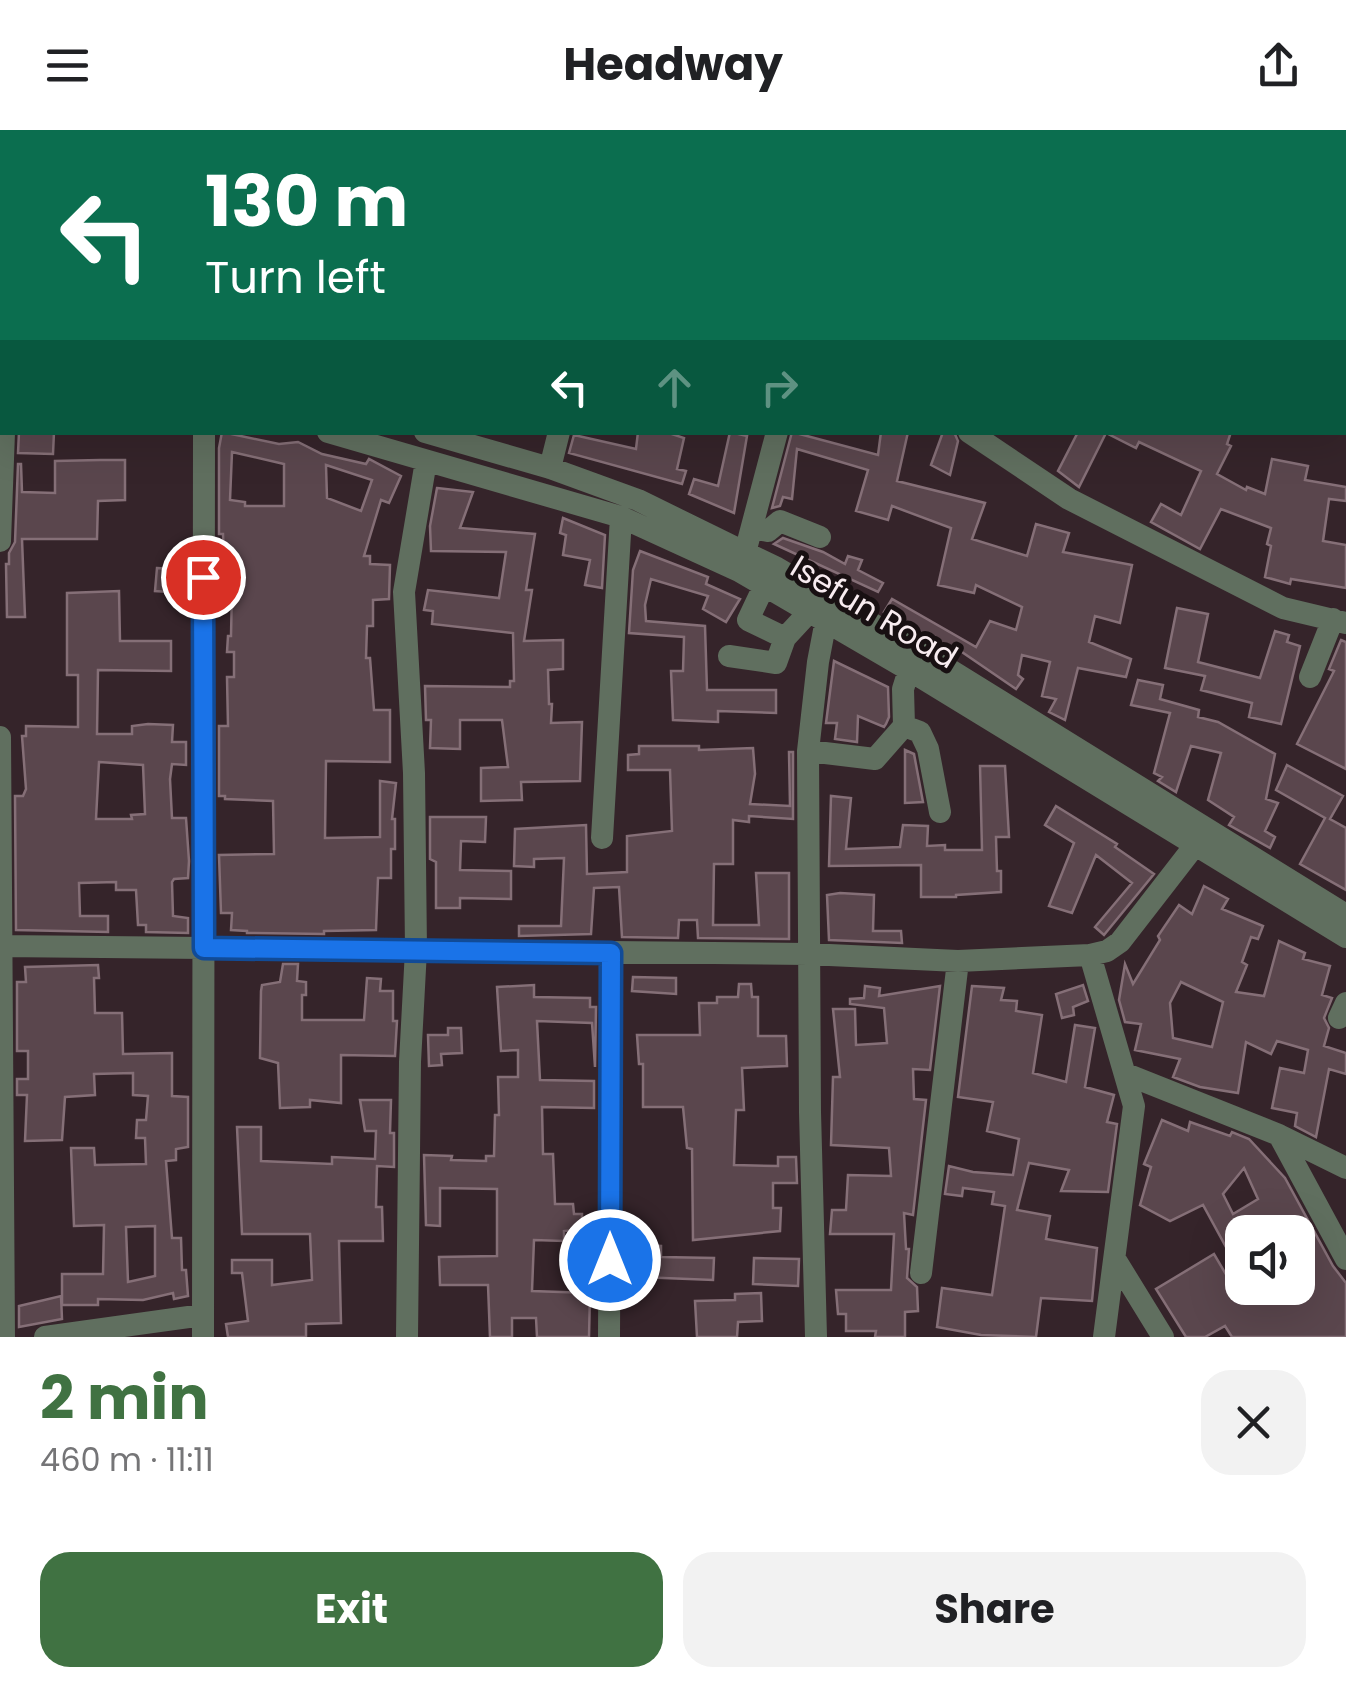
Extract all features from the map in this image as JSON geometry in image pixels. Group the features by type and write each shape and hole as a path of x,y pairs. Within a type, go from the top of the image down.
{"street":[{"path":"0,541 4,435"},
{"path":"44,1337 203,1326 204,435"},
{"name":"Isefun Road","path":"338,435 621,517 744,562 765,584 1346,937"},
{"name":"Isefun Road","path":"435,435 550,468 638,500 744,562 932,658 1346,915"},
{"path":"550,468 558,435"},
{"path":"744,562 776,435"},
{"path":"973,435 1068,499 1283,608 1339,621 1310,678"},
{"path":"407,1337 410,1062 416,950 414,774 404,592 426,461"},
{"path":"602,838 621,517"},
{"path":"754,528 768,531 780,520 820,537"},
{"path":"765,584 748,620 785,638"},
{"path":"729,656 776,663 785,638 818,616"},
{"path":"816,1337 808,751 818,662 818,616"},
{"path":"808,751 875,759 904,726 903,689 909,670"},
{"path":"904,726 920,732 928,749 940,812"},
{"path":"0,737 4,1337"},
{"path":"1,946 808,954 958,961 1090,955 1107,951 1120,942 1196,844"},
{"path":"609,1337 611,953"},
{"path":"1090,955 1134,1106 1104,1337"},
{"path":"920,1272 958,961"},
{"path":"1126,1074 1279,1135 1346,1168"},
{"path":"1279,1135 1346,1259"},
{"path":"1115,1258 1163,1337"}],"building":[{"path":"19,435 54,435 53,454 18,453"},
{"path":"221,435 279,444 298,442 322,454 366,464 369,459 401,476 389,503 381,500 364,556 370,556 370,564 390,565 389,599 373,600 373,626 367,626 366,658 370,658 374,710 390,710 390,762 326,761 325,838 380,837 380,781 396,783 392,819 395,849 391,849 391,878 378,878 376,930 247,933 231,930 232,913 221,913 219,855 274,854 273,801 219,796 219,726 228,726 227,677 234,677 234,652 227,652 232,588 225,588 223,534 219,534","holes":["232,452 284,464 284,506 245,506 245,502 230,500","326,465 372,480 361,511 327,498"]},
{"path":"574,435 636,449 638,435 684,438 677,469 686,471 682,484 569,453"},
{"path":"729,435 747,436 734,513 689,494 694,479 718,486"},
{"path":"791,435 878,455 881,435 907,435 897,481 985,503 972,539 1027,556 1036,524 1069,533 1063,552 1132,565 1120,623 1095,616 1089,642 1131,659 1126,677 1078,668 1065,720 1049,712 1056,699 1042,696 1050,662 1022,655 1018,675 1023,679 1016,689 956,648 955,651 884,612 892,599 976,647 990,621 1016,630 1022,607 976,585 974,593 938,585 951,528 892,506 888,520 856,511 868,470 797,449 792,499 783,497 780,506 772,508"},
{"path":"942,435 955,435 958,441 950,475 931,465"},
{"path":"1076,435 1105,435 1079,487 1058,471"},
{"path":"1110,435 1230,435 1227,444 1231,446 1217,474 1246,490 1247,487 1265,494 1272,459 1308,466 1305,480 1346,487 1346,501 1329,499 1323,541 1346,545 1346,588 1291,579 1290,584 1265,577 1271,528 1221,509 1200,549 1151,522 1161,504 1181,515 1201,471 1139,442 1136,448"},
{"path":"125,460 125,500 98,501 97,539 22,539 25,617 7,617 6,564 15,542 18,464 22,492 55,493 55,461"},
{"path":"437,488 473,492 460,528 535,534 526,590 532,590 524,641 563,640 563,669 548,670 551,723 582,722 580,781 521,782 522,800 481,801 481,768 508,767 502,720 460,720 460,749 430,748 431,720 426,720 425,686 510,687 510,681 514,681 513,633 432,624 433,611 424,610 428,590 499,598 506,552 431,551 430,526"},
{"path":"563,518 605,535 602,588 585,585 590,560 563,555"},
{"path":"783,538 845,564 848,556 862,560 858,570 883,583 878,592 774,544"},
{"path":"640,551 708,577 706,584 740,599 726,622 703,609 708,596 651,579 646,621 705,626 707,690 776,690 776,713 718,711 718,722 673,720 671,671 683,671 684,637 629,633 633,570"},
{"path":"157,568 187,570 186,593 155,591"},
{"path":"119,591 120,641 171,641 171,671 98,670 97,734 132,734 132,726 173,725 172,742 186,742 186,765 172,764 170,779 172,818 186,818 189,861 188,878 172,882 173,916 188,918 188,933 146,932 146,925 138,925 136,890 116,890 116,882 79,883 80,916 108,916 108,932 16,930 15,796 23,796 26,789 22,736 26,736 26,726 78,727 78,675 67,675 67,593","holes":["99,762 143,765 145,814 131,815 132,819 96,819"]},
{"path":"1177,608 1208,614 1198,662 1260,678 1275,631 1289,635 1287,642 1300,646 1281,724 1249,717 1252,703 1201,690 1205,676 1165,668"},
{"path":"1341,640 1346,642 1346,769 1297,744 1334,671 1329,669"},
{"path":"834,661 888,687 886,724 884,727 858,716 857,742 835,739 837,723 826,723"},
{"path":"1138,680 1163,685 1160,699 1199,710 1198,717 1218,722 1275,754 1266,799 1278,803 1265,831 1275,837 1270,848 1229,825 1234,817 1208,800 1221,753 1191,746 1176,792 1158,781 1162,777 1154,773 1170,713 1131,705"},
{"path":"639,746 753,748 755,774 750,804 790,806 789,752 793,752 793,819 749,816 749,822 733,820 733,864 714,864 713,925 759,925 756,873 789,873 789,939 698,938 697,920 679,920 678,938 622,937 619,887 594,888 591,934 519,936 519,926 561,926 564,858 534,859 534,867 514,866 515,829 586,825 587,874 627,872 627,836 672,831 670,770 628,770 628,755 639,754"},
{"path":"905,750 914,754 923,802 905,803"},
{"path":"1287,765 1343,796 1330,819 1346,828 1346,890 1300,864 1325,818 1276,790"},
{"path":"980,766 1005,766 1009,837 996,837 1001,892 921,897 921,865 829,866 831,796 851,798 846,849 900,847 903,825 928,826 927,846 982,850"},
{"path":"1056,806 1117,844 1115,847 1154,874 1104,935 1095,927 1132,883 1096,855 1072,913 1049,906 1074,843 1045,825"},
{"path":"430,817 486,817 485,842 461,841 460,870 511,871 511,899 460,898 460,908 436,908 436,862 430,859"},
{"path":"1204,886 1228,899 1222,909 1263,926 1258,939 1251,937 1242,962 1247,965 1236,992 1264,996 1279,941 1305,953 1303,959 1330,966 1322,995 1332,998 1324,1018 1329,1028 1324,1046 1346,1053 1346,1074 1329,1069 1316,1137 1295,1126 1297,1113 1272,1108 1280,1068 1304,1073 1308,1050 1277,1041 1271,1054 1246,1042 1238,1093 1200,1087 1173,1077 1180,1059 1135,1050 1141,1024 1125,1022 1119,1000 1125,964 1133,984 1179,905 1192,914","holes":["1181,982 1223,1002 1212,1047 1173,1038 1170,1003"]},
{"path":"827,895 874,895 873,931 901,931 902,943 829,940"},
{"path":"283,964 298,964 297,981 306,982 302,1020 364,1020 367,978 381,979 380,991 393,991 393,1021 397,1021 395,1056 341,1055 341,1103 310,1100 310,1107 280,1108 278,1063 260,1058 261,991 262,985 280,982"},
{"path":"98,965 99,978 94,978 95,1013 122,1013 123,1054 172,1053 172,1096 188,1097 188,1147 176,1149 176,1160 166,1161 172,1238 181,1238 188,1296 174,1299 173,1293 143,1300 98,1299 98,1305 62,1305 62,1274 103,1274 104,1225 74,1226 71,1148 94,1148 95,1165 146,1164 145,1138 136,1138 137,1120 146,1120 148,1096 133,1095 133,1073 94,1074 95,1095 65,1097 62,1140 25,1141 27,1095 17,1095 17,1079 28,1079 28,1051 17,1051 17,982 26,982 25,967","holes":["155,1226 155,1276 128,1282 126,1227"]},
{"path":"633,977 676,978 676,994 632,991"},
{"path":"739,984 751,984 752,997 758,997 758,1036 786,1036 787,1066 742,1068 744,1110 736,1110 734,1165 778,1166 778,1157 796,1157 797,1183 773,1183 773,1208 781,1208 780,1231 693,1240 692,1149 687,1148 683,1107 643,1107 643,1064 639,1064 637,1035 700,1035 699,1003 717,1003 717,997 738,997"},
{"path":"534,985 534,997 590,998 590,1007 596,1007 595,1067 592,1023 537,1021 540,1080 594,1081 594,1108 542,1107 543,1154 553,1154 555,1204 573,1204 574,1214 582,1214 582,1229 564,1231 564,1241 534,1240 532,1291 590,1293 589,1337 537,1337 536,1318 512,1318 512,1337 490,1337 488,1285 440,1285 439,1257 497,1256 497,1189 440,1188 440,1226 426,1225 424,1155 486,1161 486,1156 494,1156 498,1077 518,1077 518,1050 501,1051 497,987"},
{"path":"1083,985 1088,1001 1073,1007 1074,1015 1062,1018 1056,994"},
{"path":"865,986 880,988 879,996 940,986 930,1070 913,1069 914,1099 926,1100 913,1215 904,1213 909,1249 907,1278 917,1287 918,1311 905,1312 905,1337 875,1337 876,1331 846,1331 846,1314 838,1314 836,1290 891,1290 894,1234 830,1234 832,1210 846,1210 848,1175 891,1176 889,1148 831,1145 833,1077 840,1077 833,1009 855,1009 856,1045 887,1043 884,1008 850,1004 850,999 864,998"},
{"path":"972,986 1004,988 1001,1000 1017,1001 1016,1011 1042,1015 1033,1073 1066,1082 1075,1025 1095,1028 1085,1087 1114,1095 1107,1122 1117,1124 1108,1192 1061,1191 1069,1170 1029,1163 1017,1210 1050,1216 1046,1239 1097,1248 1092,1301 1041,1298 1036,1337 981,1335 937,1327 942,1288 992,1295 1005,1206 992,1204 994,1192 963,1188 962,1196 945,1194 949,1166 1013,1175 1019,1139 987,1131 993,1102 958,1097"},
{"path":"448,1028 461,1028 462,1053 441,1054 442,1065 429,1066 428,1035 448,1035"},
{"path":"360,1100 391,1100 394,1167 377,1166 376,1207 382,1207 383,1241 339,1241 341,1323 306,1324 306,1337 228,1337 226,1324 248,1321 242,1273 232,1273 232,1260 272,1260 272,1285 312,1280 310,1234 242,1234 237,1127 261,1127 261,1161 332,1164 332,1157 375,1159 376,1131 365,1131"},
{"path":"1162,1120 1188,1131 1190,1122 1230,1136 1232,1132 1249,1139 1285,1178 1305,1215 1225,1215 1225,1245 1203,1205 1170,1221 1140,1205 1151,1167 1144,1164","holes":["1244,1168 1258,1199 1233,1214 1223,1194"]},
{"path":"1315,1233 1346,1283 1346,1337 1232,1337 1225,1326 1205,1337 1186,1337 1156,1289 1214,1254 1225,1273 1225,1305 1315,1305"},
{"path":"640,1245 661,1246 661,1257 714,1258 713,1280 639,1277"},
{"path":"754,1258 799,1259 798,1286 753,1284"},
{"path":"761,1293 762,1321 738,1322 737,1337 697,1337 695,1301 735,1300 735,1294"},
{"path":"61,1296 62,1319 19,1327 19,1306"}],"route":[{"path":"203,577 204,948 611,953 610,1260"}]}
